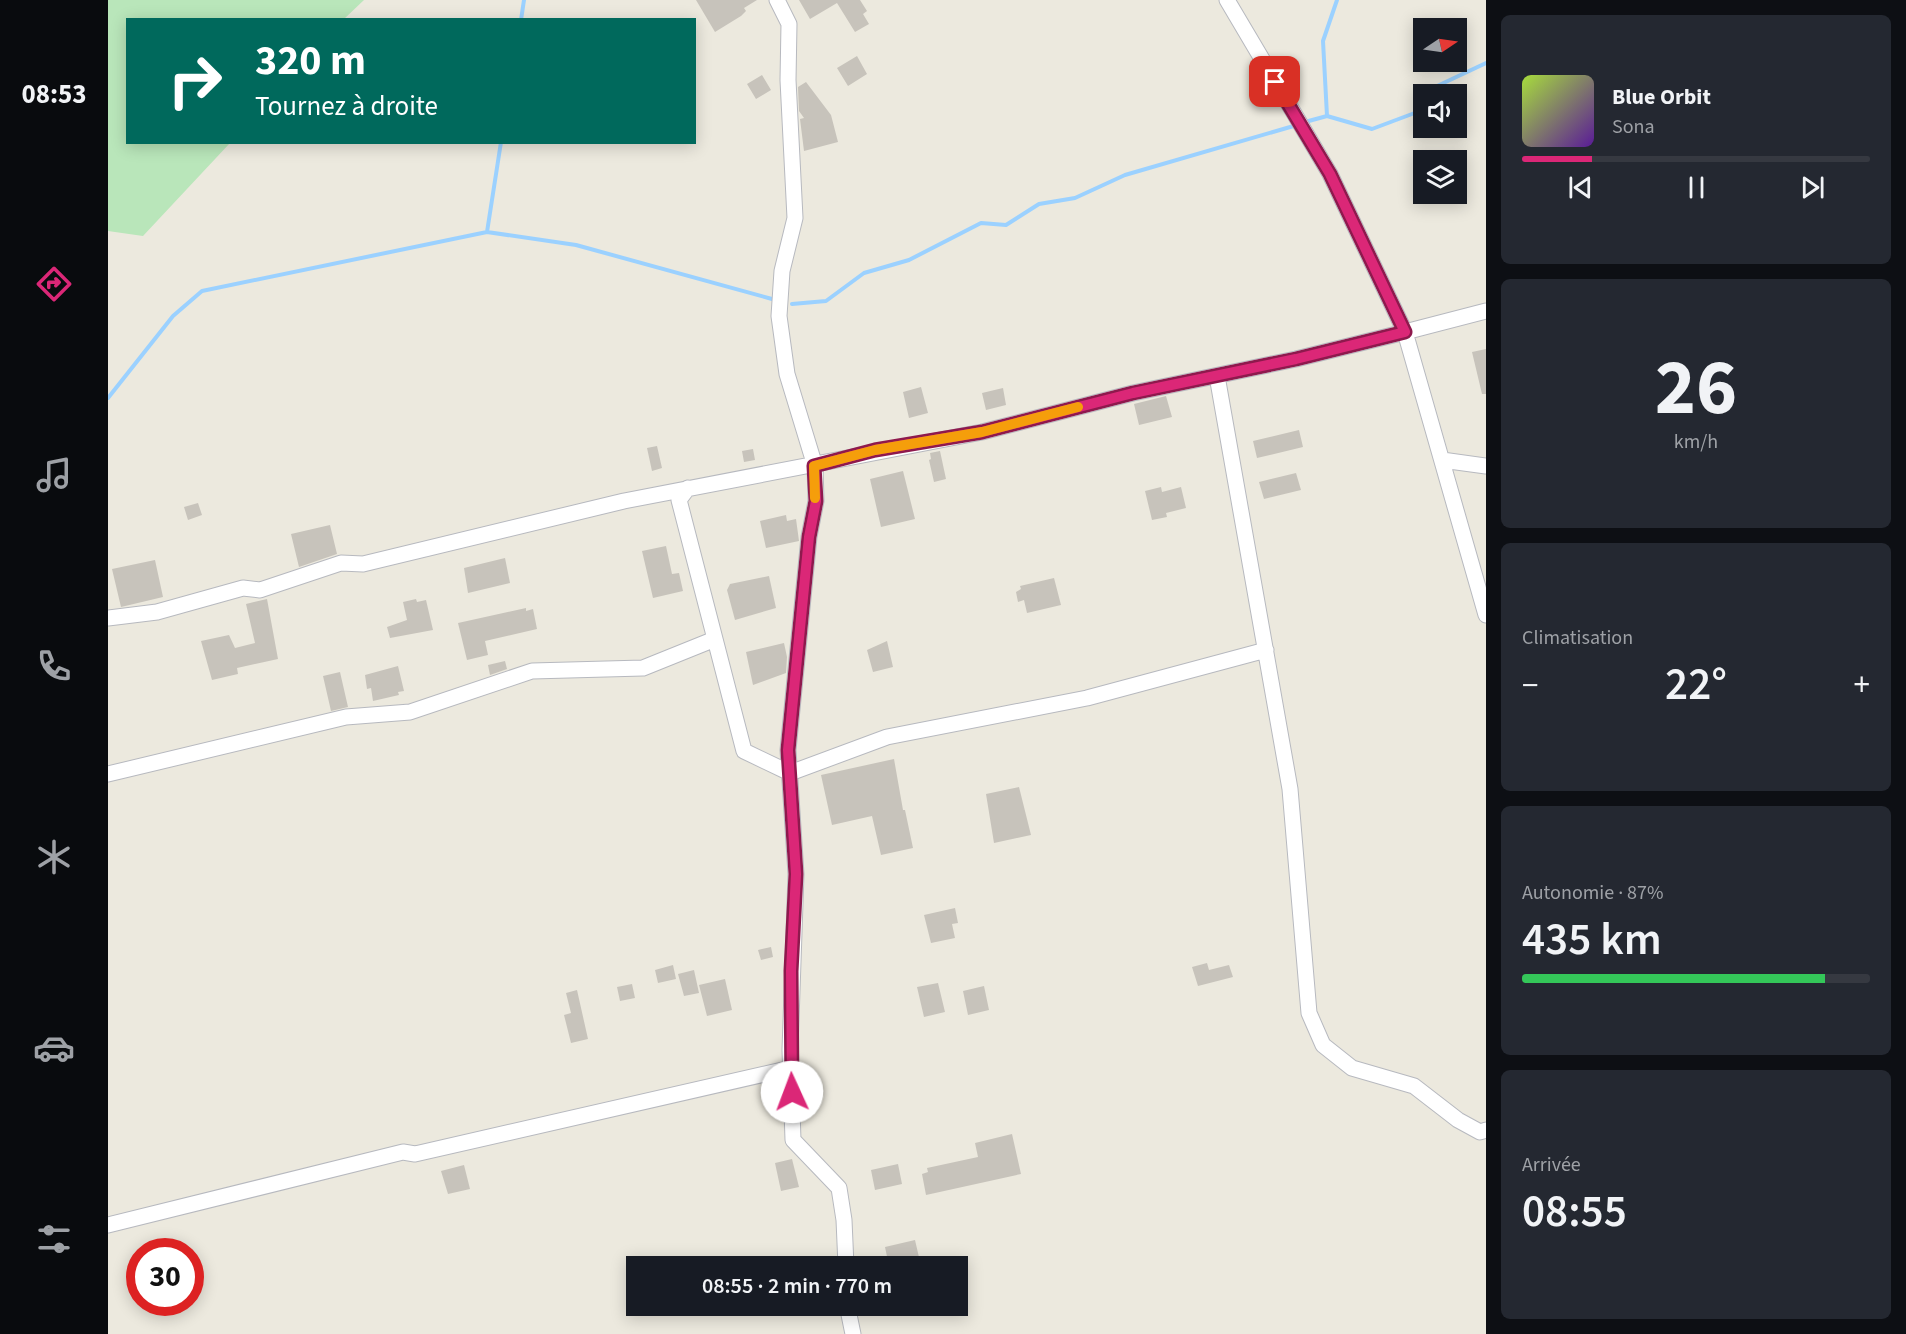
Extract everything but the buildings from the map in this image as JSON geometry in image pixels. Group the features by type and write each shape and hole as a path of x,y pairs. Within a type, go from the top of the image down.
{"street":[{"path":"777,0 789,24 788,80 795,218 782,270 779,316 788,374 814,466 816,501 809,537 788,750 796,874 791,1068 793,1140 839,1188 844,1220 846,1256"},
{"path":"1227,0 1330,174 1405,332 1486,615"},
{"path":"108,618 157,612 243,588 260,590 341,563 363,564 613,503 814,466 875,450 982,432 1133,393 1217,376 1486,311"},
{"path":"1217,376 1290,789 1309,1013 1323,1045 1352,1068 1414,1086 1458,1120 1480,1132 1486,1130"},
{"path":"1442,460 1486,466"},
{"path":"688,488 679,500 744,751 790,773 887,737 1087,698 1266,650"},
{"path":"108,774 346,717 410,712 532,671 644,668 715,639"},
{"path":"108,1225 403,1152 415,1154 791,1068"},
{"path":"849,1316 853,1334"}],"green space":[{"path":"108,0 364,0 345,18 126,18 126,144 229,144 143,236 108,231"}],"waterway":[{"path":"521,18 524,0"},
{"path":"1327,116 1323,41 1337,0"},
{"path":"1441,84 1486,63"},
{"path":"1305,122 1327,116 1372,129 1413,114"},
{"path":"792,304 826,301 864,273 909,260 981,223 1006,225 1039,204 1075,198 1125,175 1297,125"},
{"path":"487,232 501,144"},
{"path":"108,398 173,316 202,291 487,232 576,245 772,299"}],"slow traffic":[{"path":"815,498 814,466 875,450 982,432 1078,407"}],"route":[{"path":"792,1092 791,971 796,874 788,750 809,537 816,501 814,466 875,450 982,432 1133,393 1296,359 1405,332 1330,174 1275,82"}]}
